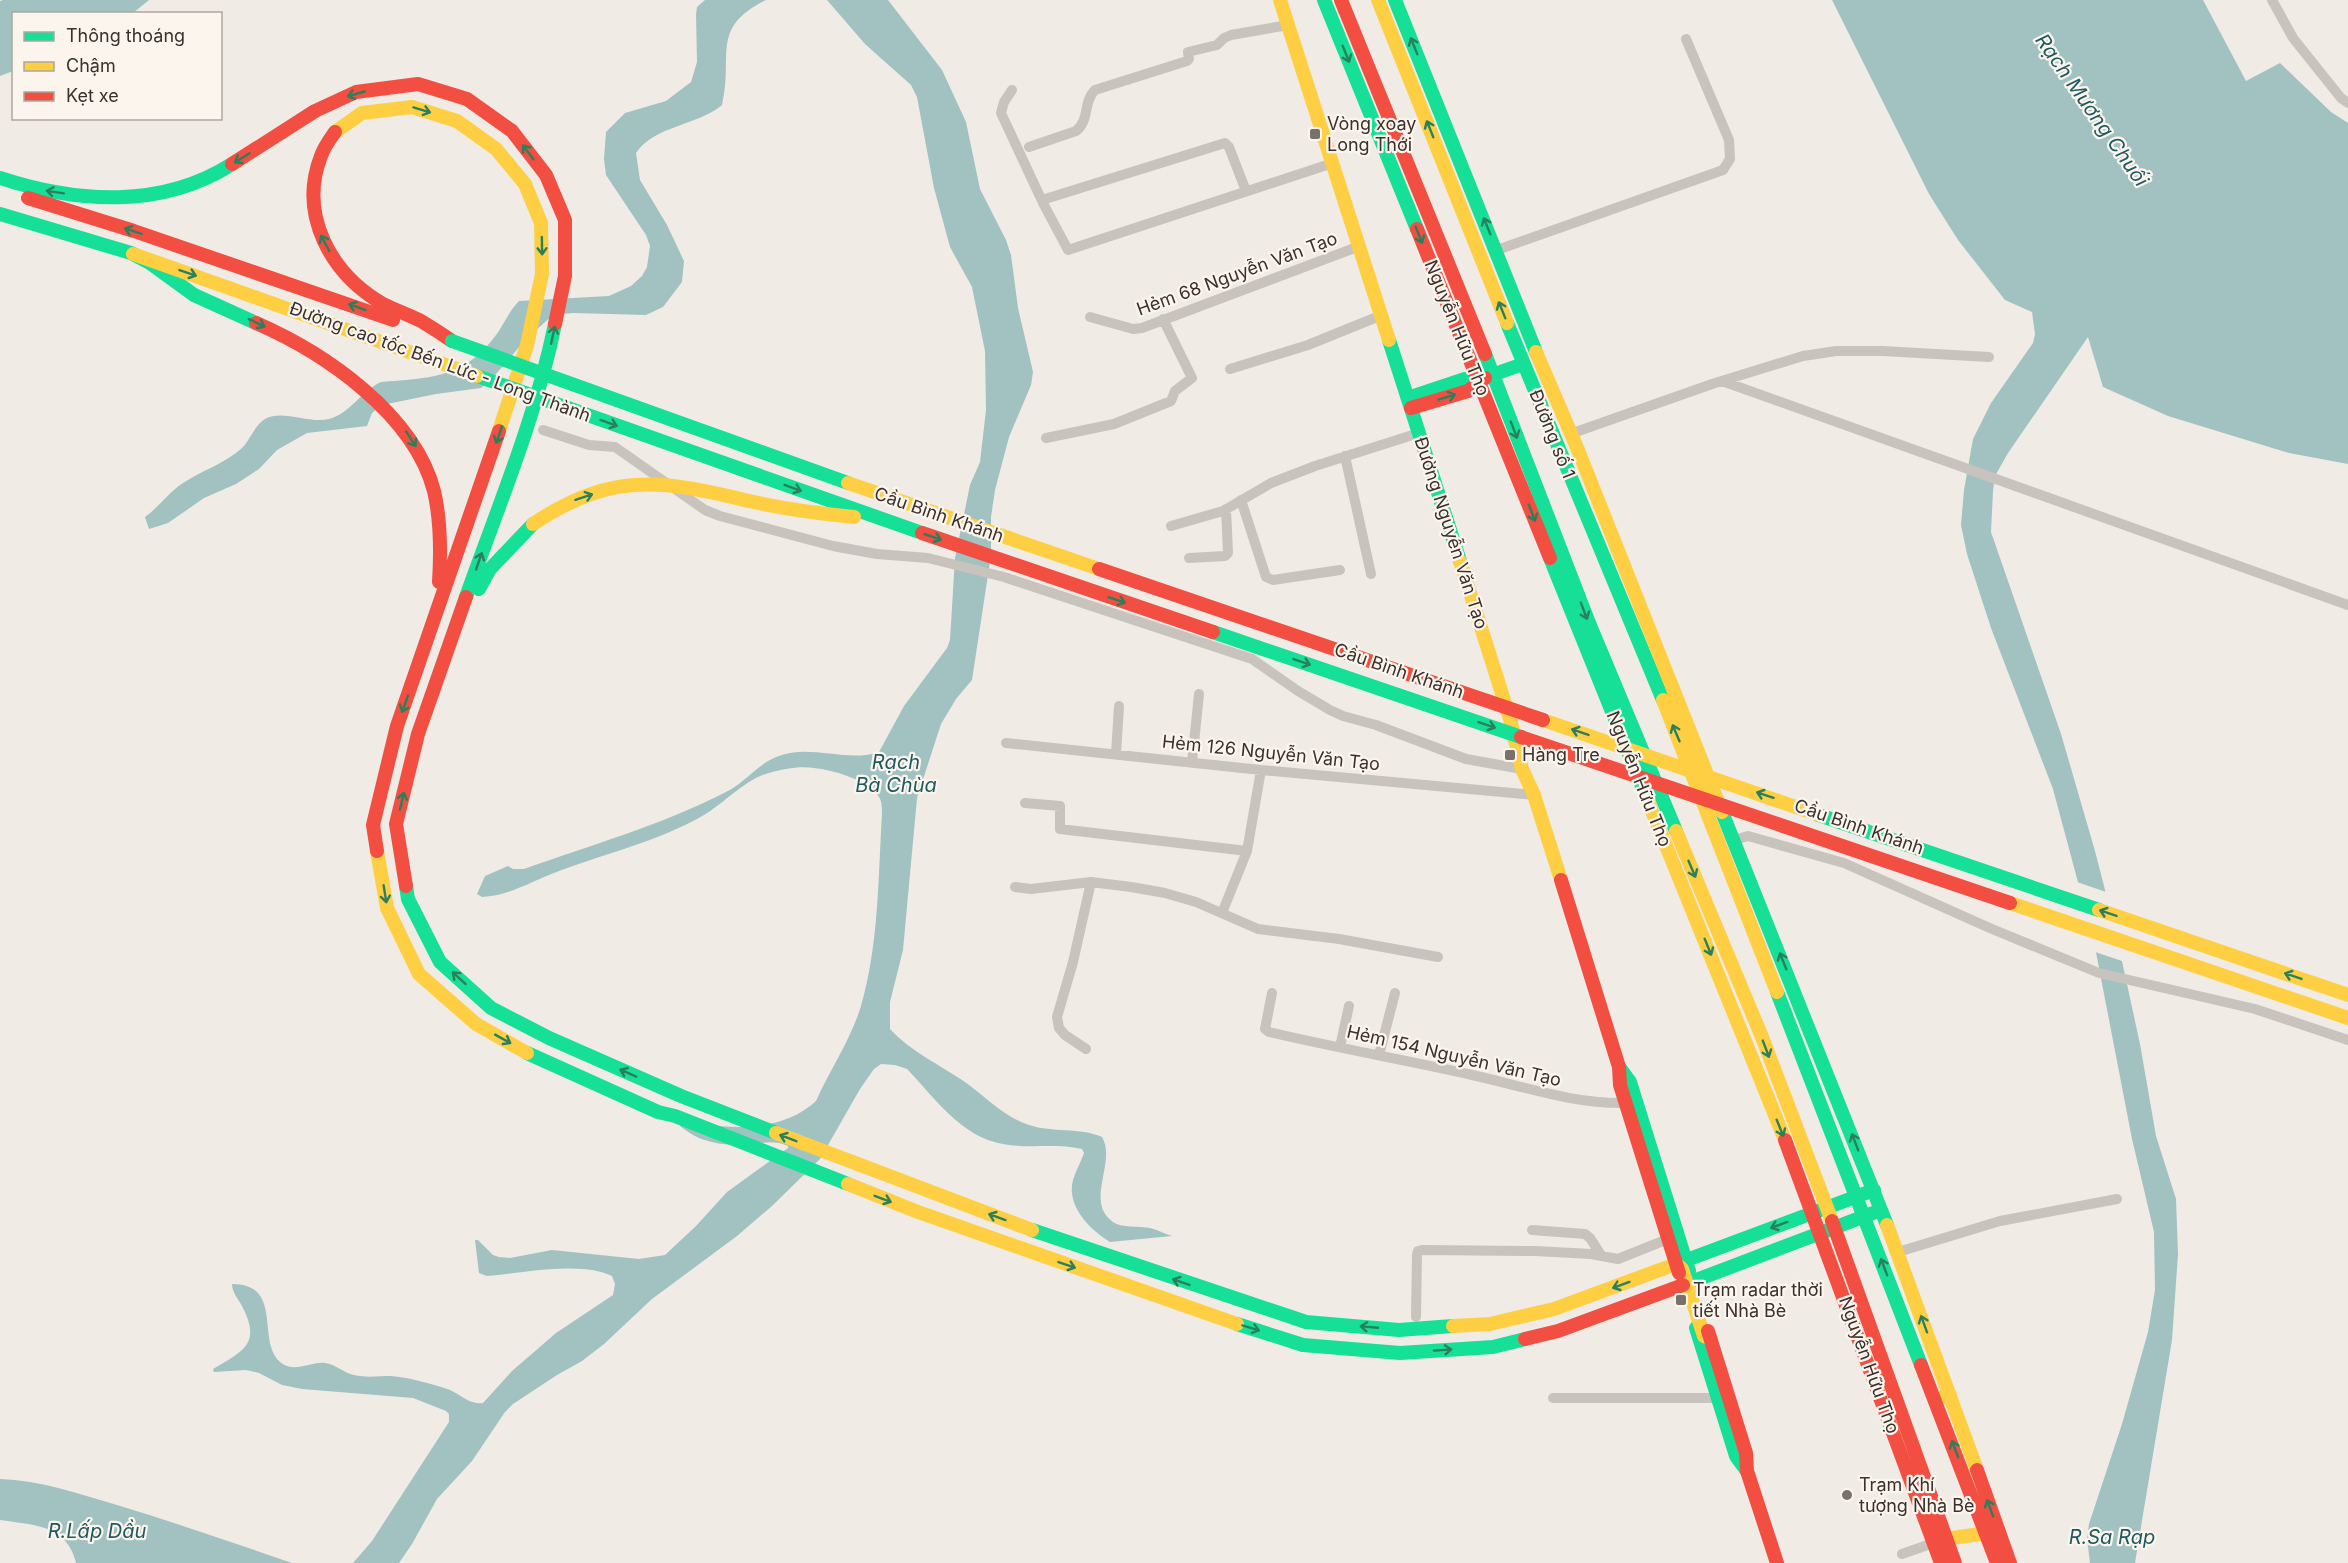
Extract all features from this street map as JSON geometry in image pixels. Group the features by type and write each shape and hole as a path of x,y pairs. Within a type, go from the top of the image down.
{"main road":[{"name":"Đường Nguyễn Văn Tạo","path":"1280,0 1510,719 1522,769 1534,795 1619,1067 1620,1085 1625,1103 1668,1239 1681,1262"},
{"name":"Nguyễn Hữu Thọ","path":"1324,0 1745,1039 1939,1541 1954,1563"},
{"name":"Nguyễn Hữu Thọ","path":"1341,0 1450,264 1589,623 1762,1037 1834,1228 1939,1541 1941,1563"},
{"path":"1378,0 1523,364"},
{"path":"1395,0 1539,359 1492,375 1479,381 1468,391 1410,403"},
{"path":"0,178 34,189 83,197 130,198 176,190 220,172 315,111 356,92 418,84 467,99 512,131 546,175 565,220 566,276 549,350 526,429 418,734 396,824 408,899 440,962 491,1008 549,1038 681,1096 843,1159 1087,1250 1306,1322 1399,1330 1490,1324 1554,1309 1874,1190"},
{"path":"452,341 420,321 381,303 354,282 335,261 321,238 314,210 314,182 321,155 335,131 362,113 412,107 457,121 496,149 525,184 541,223 542,274 527,345 397,726 373,825 387,908 419,974 476,1024 533,1056 658,1112 675,1116 918,1212 1201,1312 1303,1345 1400,1353 1493,1347 1558,1331 1881,1210"},
{"name":"Đường cao tốc Bến Lức - Long Thành","path":"0,190 163,241 452,341"},
{"name":"Đường cao tốc Bến Lức - Long Thành","path":"0,214 133,254 877,518"},
{"path":"133,254 201,298 295,342 379,402 403,427 420,453 430,478 439,512 440,576 424,649"},
{"name":"Cầu Bình Khánh","path":"452,341 890,498 2348,995"},
{"name":"Đường số 1","path":"1539,359 1570,434"},
{"name":"Đường số 1","path":"1523,364 1685,753 1857,1197"},
{"path":"1570,434 1874,1190 2010,1563"},
{"path":"453,636 490,568 533,524 576,499 619,487 651,485 692,489 820,514 877,518"},
{"name":"Cầu Bình Khánh","path":"877,518 2348,1018"},
{"name":"Đường Nguyễn Văn Tạo","path":"1619,1067 1630,1082 1718,1398 1736,1456 1747,1471"},
{"path":"1857,1197 1997,1563"},
{"name":"Đường Nguyễn Văn Tạo","path":"1687,1284 1704,1336 1711,1339 1746,1453 1747,1471 1777,1563"},
{"path":"1935,1399 1950,1395"},
{"path":"1939,1541 1987,1533"}],"street":[{"path":"2272,0 2293,38 2341,98 2348,103"},
{"path":"1029,147 1076,131 1081,127 1086,117 1090,94 1095,90 1187,61 1188,52 1217,45 1231,35 1288,25"},
{"path":"1497,250 1723,170 1730,159 1729,140 1686,39"},
{"path":"1012,90 1004,102 1001,113 1068,250 1333,163"},
{"path":"1042,200 1225,143 1229,147 1246,191"},
{"name":"Hẻm 68 Nguyễn Văn Tạo","path":"1090,317 1133,329 1142,328 1360,246"},
{"path":"1230,369 1308,345 1382,315"},
{"path":"1046,438 1114,424 1171,400 1175,391 1192,378 1163,319"},
{"path":"1570,434 1722,381 1803,356 1836,351 1883,351 1989,357"},
{"path":"1722,381 2348,605"},
{"path":"543,430 589,445 615,447 705,510 720,516 833,546 878,554 928,558 1005,577 1252,659 1298,691 1343,716 1376,725 1467,759 1522,769"},
{"path":"1171,526 1226,509 1271,483 1345,456 1419,433"},
{"path":"1345,456 1371,574"},
{"path":"1241,500 1266,577 1273,580 1340,570"},
{"path":"1189,558 1225,556 1228,553 1226,509"},
{"path":"1192,762 1199,694"},
{"path":"1116,754 1119,706"},
{"name":"Hẻm 126 Nguyễn Văn Tạo","path":"1006,743 1261,770 1534,795"},
{"path":"1222,913 1247,851 1261,770"},
{"path":"1025,803 1060,806 1060,829 1247,851"},
{"path":"1734,840 1748,836 1844,863 1992,929 2099,973 2255,1009 2348,1040"},
{"path":"1086,1049 1065,1035 1059,1028 1057,1017 1073,962 1091,882"},
{"path":"1016,886 1031,889 1091,882 1165,893 1196,902 1258,929 1339,939 1438,957"},
{"name":"Hẻm 154 Nguyễn Văn Tạo","path":"1272,993 1265,1029 1267,1032 1475,1076 1566,1098 1598,1104 1625,1103"},
{"path":"1379,1055 1395,993"},
{"path":"1340,1047 1349,1006"},
{"path":"1898,1252 2000,1221 2117,1199"},
{"path":"1532,1230 1585,1234 1601,1256"},
{"path":"1416,1317 1418,1251 1492,1250 1623,1258 1668,1239"},
{"path":"1553,1398 1718,1398"},
{"path":"1902,1554 1939,1541"}],"water":[{"path":"149,0 134,12 12,12 12,71 0,76 0,1"},
{"path":"705,0 766,0 748,10 730,32 722,105 712,112 654,137 636,153 640,180 667,225 684,261 682,282 663,307 646,315 573,313 553,315 527,338 490,381 481,388 382,405 372,413 367,426 307,433 277,450 259,469 236,484 204,498 168,523 149,529 145,517 183,483 236,453 265,419 280,415 313,420 337,416 381,382 443,374 469,362 493,339 519,301 609,296 631,286 642,276 647,267 650,246 646,235 606,175 604,159 606,132 625,113 666,101 691,82 697,62 697,7"},
{"name":"Rạch Bà Chùa","path":"827,0 888,0 942,70 966,122 980,189 1006,240 1011,255 1018,308 1033,372 1031,385 1009,437 995,490 991,517 991,555 972,680 956,699 941,724 917,798 903,950 890,1002 890,1029 916,1051 965,1082 1003,1112 1020,1121 1047,1129 1084,1132 1102,1137 1106,1147 1106,1158 1101,1204 1105,1214 1116,1224 1150,1228 1172,1236 1110,1242 1095,1231 1081,1216 1073,1199 1073,1180 1084,1153 1082,1149 1062,1146 1013,1145 988,1140 974,1133 950,1115 907,1069 881,1064 874,1069 860,1089 820,1159 772,1206 737,1236 652,1299 604,1344 582,1361 513,1404 505,1412 472,1461 437,1499 399,1563 353,1563 372,1541 449,1422 449,1414 413,1398 302,1389 282,1385 259,1373 246,1370 214,1372 213,1369 241,1351 250,1338 248,1319 234,1293 232,1284 248,1286 258,1293 264,1303 273,1353 285,1365 297,1367 325,1363 359,1376 407,1378 450,1390 474,1403 483,1403 512,1371 556,1333 613,1295 615,1284 612,1276 584,1269 551,1269 487,1276 479,1273 475,1240 478,1240 493,1255 510,1258 552,1250 639,1259 665,1255 727,1192 788,1148 788,1146 774,1142 729,1145 708,1141 689,1133 673,1118 709,1125 748,1127 784,1120 801,1112 816,1101 846,1042 861,1006 874,935 882,807 874,791 859,781 840,774 803,767 769,773 744,785 704,815 669,832 559,871 512,891 482,897 477,894 485,876 508,866 513,869 524,869 677,815 733,788 765,763 779,756 803,752 855,756 879,752 904,706 947,648 950,640 955,558 970,485 980,462 986,410 985,351 972,287 950,247 934,188 917,97 911,85 865,44"},
{"path":"1832,0 2203,0 2246,81 2280,63 2331,112 2348,123 2348,464 2289,453 2168,416 2103,387 2088,337 2008,453 1995,476 1991,532 2061,734 2095,851 2140,1044 2156,1136 2176,1199 2178,1254 2172,1340 2135,1563 2090,1563 2087,1538 2089,1524 2122,1424 2148,1332 2155,1290 2154,1232 2132,1139 2094,942 2053,789 1991,628 1967,554 1961,525 1964,490 1973,439 1991,403 2033,343 2035,334 2032,312 2005,300 1958,240 1929,194"},
{"name":"R.Lấp Dầu","path":"0,1479 30,1482 74,1492 292,1563 76,1563 65,1541 56,1534 36,1526 0,1520"}],"pier":[{"path":"2074,881 2109,893 2125,962 2092,951"}],"traffic: fast":[{"path":"1324,0 1417,229"},
{"path":"1395,0 1536,352"},
{"path":"0,178 58,193 118,197 148,195 177,189 205,179 232,164"},
{"path":"0,214 131,253 150,263 194,295 256,323"},
{"path":"1507,323 1663,700"},
{"path":"466,597 527,428 555,324"},
{"path":"1389,340 1460,561"},
{"path":"452,341 848,483"},
{"path":"1485,354 1589,623 1676,831"},
{"path":"1492,375 1523,364"},
{"path":"477,376 922,533"},
{"path":"1408,398 1465,379 1479,381"},
{"path":"479,589 490,569 533,524"},
{"path":"1550,558 1648,801"},
{"path":"1213,632 1521,737"},
{"path":"1722,812 1887,1225"},
{"path":"1816,814 2099,910"},
{"path":"406,886 408,899 440,962 491,1008 549,1038 681,1096 776,1133"},
{"path":"1777,992 1921,1365"},
{"path":"527,1053 658,1112 675,1116 848,1184"},
{"path":"1619,1067 1630,1082 1689,1271"},
{"path":"1676,1264 1874,1190"},
{"path":"1683,1285 1881,1210"},
{"path":"1032,1230 1306,1322 1399,1330 1453,1326"},
{"path":"1237,1324 1303,1345 1400,1353 1493,1347 1525,1339"},
{"path":"1696,1328 1736,1456 1747,1471"}],"traffic: slow":[{"path":"1280,0 1389,340"},
{"path":"1378,0 1507,323"},
{"path":"335,132 362,113 412,107 457,121 496,149 525,184 541,223 542,274 527,345 499,431"},
{"path":"133,254 477,376"},
{"path":"1536,352 1578,450 1722,812"},
{"path":"848,483 1099,569"},
{"path":"533,524 569,503 594,493 635,485 683,487 763,504 854,517"},
{"path":"1460,561 1510,719 1522,769 1534,795 1561,880"},
{"path":"1663,700 1777,992"},
{"path":"1543,720 1816,814"},
{"path":"1648,801 1785,1140"},
{"path":"1676,831 1762,1037 1832,1221"},
{"path":"377,851 387,908 419,974 476,1024 527,1053"},
{"path":"2010,903 2348,1018"},
{"path":"2099,910 2348,995"},
{"path":"776,1133 1032,1230"},
{"path":"848,1184 918,1212 1237,1324"},
{"path":"1887,1225 1977,1470"},
{"path":"1453,1326 1490,1324 1554,1309 1676,1264 1682,1269 1704,1336 1711,1339"},
{"path":"1935,1399 1950,1395"},
{"path":"1945,1539 1987,1533"}],"traffic: jam":[{"path":"1341,0 1485,354"},
{"path":"232,164 315,111 356,92 418,84 467,99 512,131 546,175 565,220 565,276 555,324"},
{"path":"335,132 322,153 315,178 314,200 317,221 334,260 364,291 383,304 421,321 452,341"},
{"path":"28,198 134,231 393,320"},
{"path":"1417,229 1550,558"},
{"path":"256,323 310,351 337,369 363,389 387,412 407,436 423,463 434,491 440,536 439,582"},
{"path":"1411,408 1468,391 1485,378"},
{"path":"377,851 373,825 397,726 499,431"},
{"path":"922,533 1213,632"},
{"path":"1099,569 1543,720"},
{"path":"406,886 396,824 418,734 466,597"},
{"path":"1521,737 2010,903"},
{"path":"1561,880 1619,1067 1620,1085 1679,1273"},
{"path":"1785,1140 1941,1563"},
{"path":"1832,1221 1955,1563"},
{"path":"1525,1339 1558,1331 1683,1285"},
{"path":"1708,1331 1746,1453 1747,1471 1777,1563"},
{"path":"1921,1365 1997,1563"},
{"path":"1977,1470 2010,1563"}],"place":[{"name":"Vòng xoay Long Thới","path":"1315,134"},
{"name":"Hàng Tre","path":"1510,755"},
{"name":"Trạm radar thời tiết Nhà Bè","path":"1681,1300"},
{"name":"Trạm Khí tượng Nhà Bè","path":"1847,1495"}],"water label":[{"name":"Rạch Mương Chuối","path":"2092,110"},
{"name":"R.Sa Rạp","path":"2112,1537"}]}
